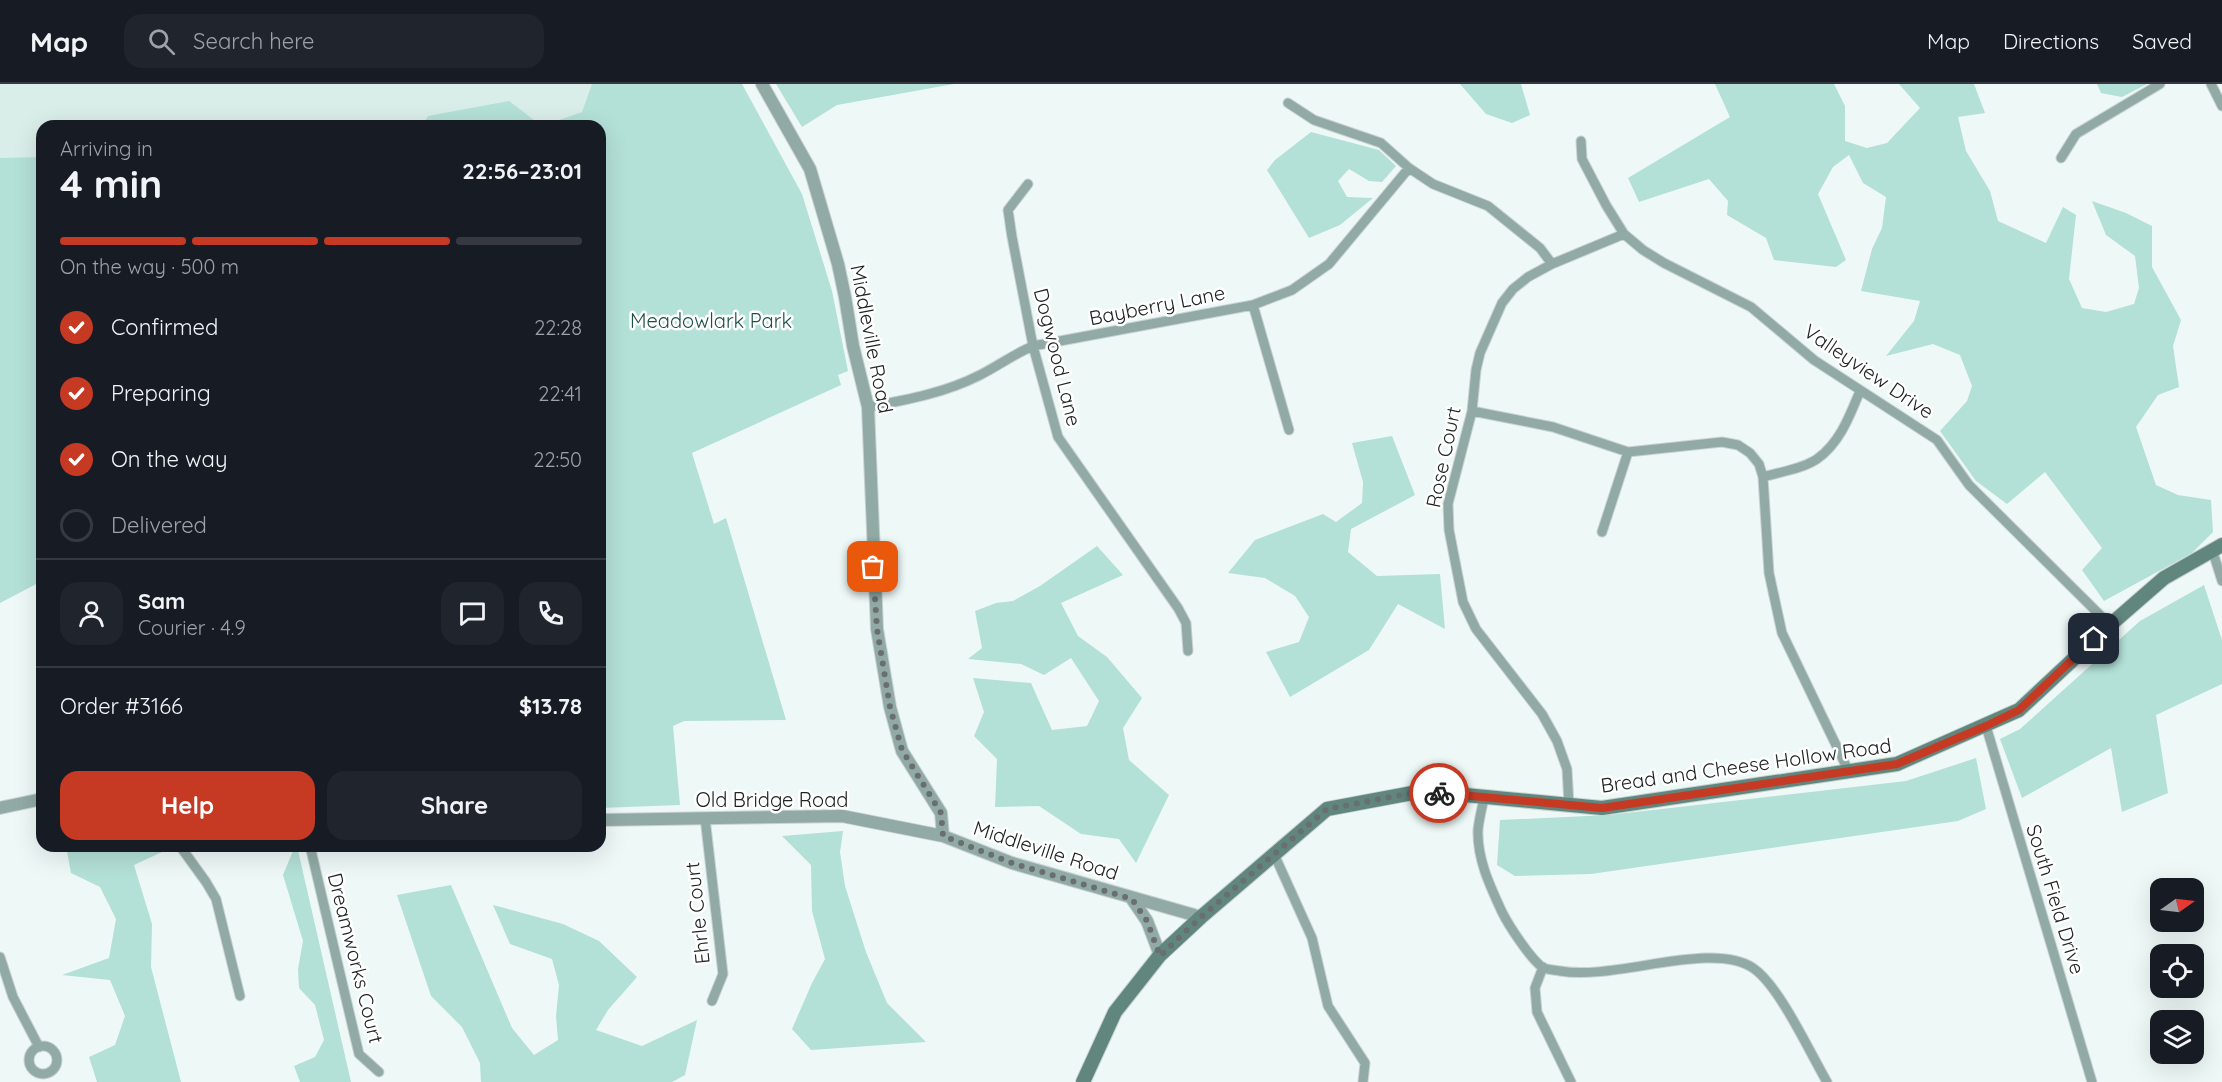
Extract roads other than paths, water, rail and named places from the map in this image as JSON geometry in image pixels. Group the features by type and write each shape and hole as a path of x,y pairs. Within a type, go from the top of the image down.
{"main road":[{"name":"Bread and Cheese Hollow Road","path":"1083,1082 1115,1012 1160,956 1201,917 1327,809 1423,791 1602,808 1897,764 2019,710 2164,578 2217,547"}],"street":[{"name":"Middleville Road","path":"762,84 810,169 845,297 853,346 868,407 877,629 890,707 902,750 941,813 943,836 1012,863 1201,917"},
{"path":"2061,158 2076,134 2160,84"},
{"path":"2211,84 2222,106"},
{"path":"1288,103 1314,120 1381,143 1409,168 1433,184 1488,206 1540,248 1552,264"},
{"name":"Valleyview Drive","path":"1581,141 1582,159 1601,197 1624,234 1643,250 1664,263 1751,307 1814,360 1937,440 1969,485 2110,625"},
{"name":"Bayberry Lane","path":"868,407 942,391 981,375 1013,355 1033,346 1253,305 1292,290 1329,264 1409,168"},
{"name":"Dogwood Lane","path":"1028,184 1008,210 1033,346 1058,437 1178,608 1186,623 1188,651"},
{"name":"Rose Court","path":"1569,805 1567,769 1557,741 1542,714 1476,629 1463,602 1449,530 1448,504 1472,411 1480,353 1502,303 1513,289 1528,277 1552,264 1624,234"},
{"path":"1253,305 1289,430"},
{"path":"1763,477 1818,459 1842,433 1860,391"},
{"path":"1472,411 1553,427 1628,452 1722,442 1738,445 1750,453 1759,464 1763,477 1769,573 1782,633 1849,772"},
{"path":"1602,532 1628,452"},
{"path":"2217,547 2222,581"},
{"name":"South Field Drive","path":"1986,726 2092,1082"},
{"path":"1484,798 1478,830 1480,855 1485,875 1510,929 1543,968 1575,974 1604,973 1697,959 1727,958 1752,967 1769,982 1827,1082"},
{"path":"0,808 36,800"},
{"name":"Old Bridge Road","path":"606,820 842,816 943,836"},
{"name":"Ehrle Court","path":"705,818 723,974 712,1002"},
{"path":"184,852 216,898 240,996"},
{"name":"Dreamworks Court","path":"311,852 359,1054 379,1072"},
{"path":"1274,854 1312,938 1328,1006 1365,1063 1363,1082"},
{"path":"1132,899 1147,921 1160,956"},
{"path":"0,957 13,998 39,1047"},
{"path":"1543,968 1535,988 1537,1012 1571,1082"}],"park label":[{"name":"Meadowlark Park","path":"711,320"}]}
